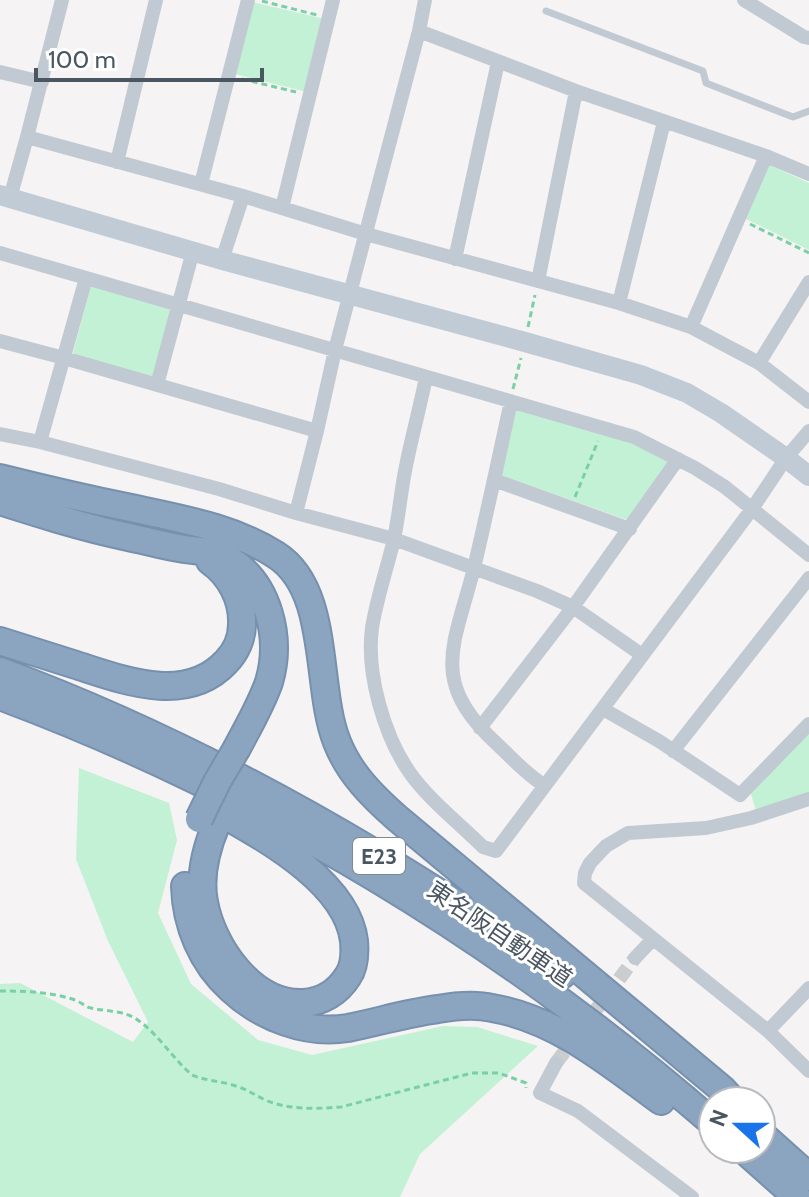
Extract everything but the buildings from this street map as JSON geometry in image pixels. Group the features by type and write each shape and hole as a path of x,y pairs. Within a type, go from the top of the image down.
{"highway":[{"path":"0,475 60,493 207,524 278,556 299,581 312,606 329,719 350,768 377,800 717,1085"},
{"path":"0,504 86,527 224,557 238,566 260,591 267,606 274,644 273,663 244,751 188,852 186,871 185,890 192,929 216,973 236,994 280,1020 300,1026 331,1029 448,1007 488,1007 514,1012 555,1029 584,1046 697,1127"},
{"path":"207,524 259,560 278,588 289,619 291,651 287,682 273,717 244,751"},
{"path":"0,641 119,679 150,685 182,685 214,673 232,656 239,643 242,630 240,602 225,574 214,563 184,549"},
{"name":"東名阪自動車道","path":"0,671 112,717 188,753 409,873 568,979 704,1085"},
{"name":"東名阪自動車道","path":"0,696 179,773 311,842 411,900 556,998 697,1110"},
{"path":"0,712 192,796 248,828 304,867 336,899 347,917 353,936 355,955 349,975 334,992 320,1000 301,1003 284,1000 253,984 227,958 204,902 207,822"},
{"path":"777,1154 796,1180"},
{"path":"765,1165 796,1180"},
{"path":"770,1165 796,1180"}],"street":[{"path":"62,0 27,137 5,196 222,260 641,375 687,393 721,413 809,476"},
{"path":"117,162 156,0"},
{"path":"201,184 248,0"},
{"path":"282,208 333,0"},
{"path":"296,513 425,0"},
{"path":"744,0 809,38"},
{"path":"419,31 809,174"},
{"path":"455,259 498,62"},
{"path":"0,72 42,82"},
{"path":"538,281 576,91"},
{"path":"619,303 664,122"},
{"path":"27,137 619,303 691,327 759,363 809,402"},
{"path":"691,327 766,156"},
{"path":"222,260 243,196"},
{"path":"157,385 193,251"},
{"path":"0,253 634,437 725,487 809,555"},
{"path":"40,442 86,278"},
{"path":"759,363 809,282"},
{"path":"0,341 317,431"},
{"path":"426,377 394,539 377,602 372,658 383,718 404,763 420,786 483,847 496,851 809,431"},
{"path":"511,401 474,568 456,628 451,664 457,693 466,710 480,728 544,785"},
{"path":"0,434 219,489 394,539 573,607 642,655"},
{"path":"480,728 573,607 678,459"},
{"path":"494,480 630,529"},
{"path":"673,751 809,578"},
{"path":"603,709 740,795 751,818"},
{"path":"740,795 809,724"},
{"path":"809,799 751,818 706,828 628,833 606,846 590,863 584,883 768,1031 809,1071"},
{"path":"635,958 653,939"},
{"path":"768,1031 809,988"},
{"path":"556,1063 533,1090 578,1111 692,1197"}],"lane":[{"path":"546,11 703,71 706,83 793,117 809,111"}],"path":[{"path":"259,0 329,18"},
{"path":"230,76 310,95"},
{"path":"739,219 809,253"},
{"path":"511,401 538,281"},
{"path":"571,508 603,427"},
{"path":"0,991 58,996 77,1000 87,1007 130,1016 140,1022 192,1075 231,1084 286,1106 341,1107 472,1073 499,1073 526,1083 533,1090"}],"green space":[{"path":"252,2 325,19 307,92 235,74"},
{"path":"767,164 809,183 809,250 744,218"},
{"path":"91,286 174,308 156,380 72,356"},
{"path":"515,408 631,443 670,462 627,520 501,475"},
{"path":"809,729 809,793 756,811 751,794"},
{"path":"79,768 169,803 177,840 158,913 191,984 258,1040 312,1055 443,1026 477,1027 538,1046 420,1154 400,1197 0,1197 0,984 20,983 133,1042 148,1022 108,941 76,859"}],"tunnel":[{"path":"556,1063 635,958"}]}
